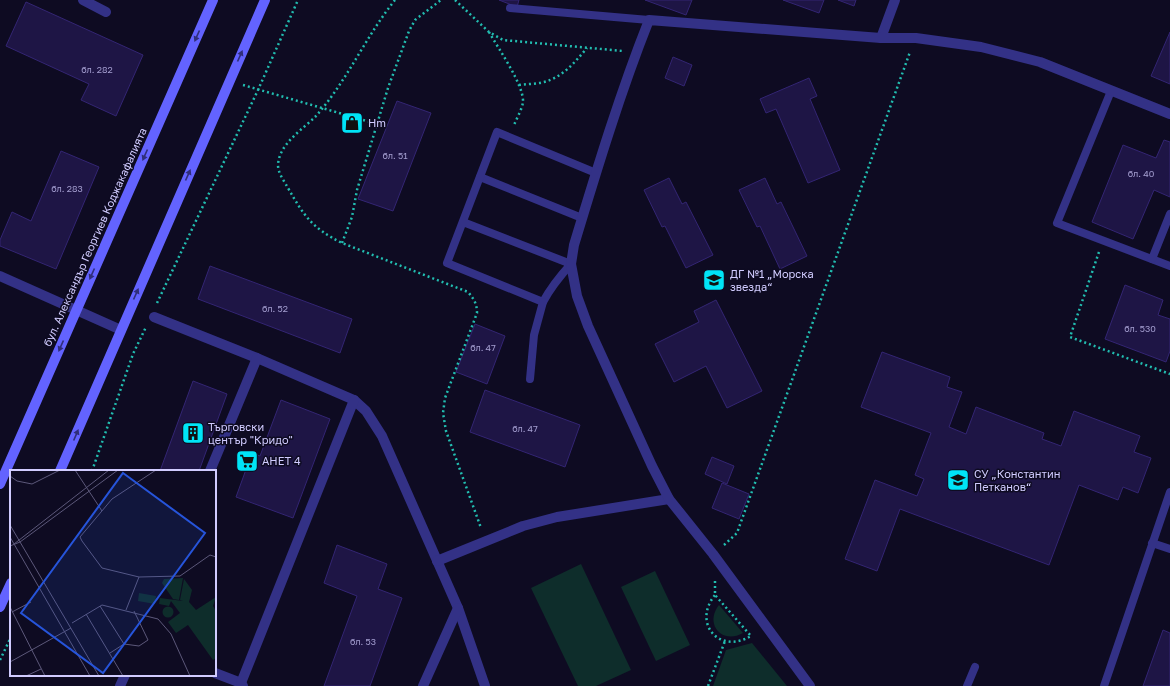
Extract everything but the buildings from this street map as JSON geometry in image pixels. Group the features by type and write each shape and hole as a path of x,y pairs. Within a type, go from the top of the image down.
{"main road":[{"name":"бул. Александър Георгиев Коджакафалията","path":"0,484 213,0"},
{"path":"60,470 264,0"},
{"path":"0,607 10,585"}],"street":[{"path":"83,0 106,12"},
{"path":"881,38 895,0"},
{"path":"810,686 713,554 669,499 652,466 588,326 577,296 572,264 574,245 636,53 649,20 881,38 916,38 981,47 1040,62 1170,114"},
{"path":"0,276 121,330"},
{"path":"152,316 257,358 354,400 366,411 382,436 458,608 485,686"},
{"path":"210,470 257,358"},
{"path":"216,673 242,684 354,400"},
{"path":"437,562 523,526 557,517 669,499"},
{"path":"423,686 458,608"},
{"path":"120,686 125,676"}],"lane":[{"path":"510,8 649,20"},
{"path":"1111,91 1057,222 1170,266"},
{"path":"543,302 447,264 497,132 596,173"},
{"path":"480,177 582,218"},
{"path":"1152,259 1170,214"},
{"path":"463,222 572,264 558,278 543,302 534,335 530,379"},
{"path":"1104,686 1170,492"},
{"path":"1152,543 1170,549"},
{"path":"967,686 975,667"}],"path":[{"path":"92,470 133,354 258,90 298,0"},
{"path":"395,0 340,84 322,108 283,148 279,157 278,167 282,178 298,207 324,234 342,243 468,292 474,298 477,306 477,313 445,398 443,413 446,431 485,542"},
{"path":"342,243 352,217 357,190 377,124 409,31 415,20 441,0"},
{"path":"455,0 489,32 503,40 510,42 636,53"},
{"path":"489,32 519,85 523,96 523,104 509,137"},
{"path":"716,595 710,602 706,611 710,630 716,637 734,643 743,641 751,636 716,595 713,554 737,533 916,38"},
{"path":"519,85 543,83 556,78 567,71 587,48"},
{"path":"229,81 377,124"},
{"path":"1103,240 1070,337 1170,374"},
{"path":"0,660 10,639"},
{"path":"708,686 725,641"}],"green space":[{"path":"581,564 631,670 596,686 578,686 531,588"},
{"path":"655,571 690,645 656,661 621,587"},
{"path":"719,605 743,633 735,636 728,636 718,631 714,625 713,619"},
{"path":"752,643 787,686 713,686 726,650"}],"place":[{"name":"Hm","path":"352,123"},
{"name":"ДГ №1 „Морска звезда“","path":"714,280"},
{"name":"Търговски център \"Кридо\"","path":"193,433"},
{"name":"АНЕТ 4","path":"247,461"},
{"name":"СУ „Константин Петканов“","path":"958,480"}]}
